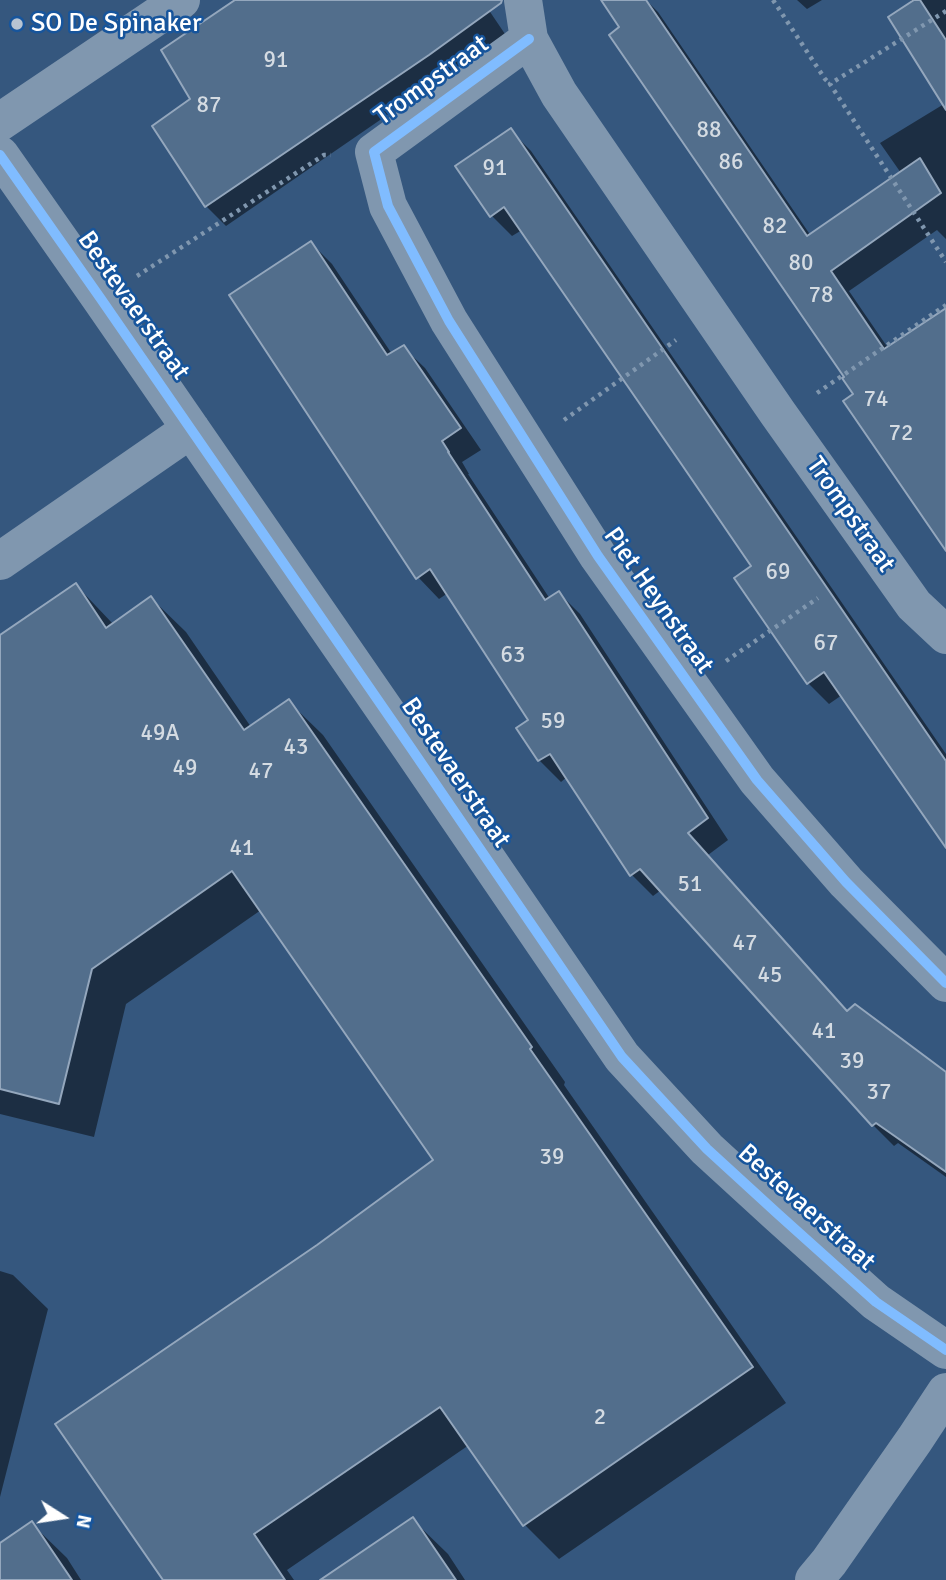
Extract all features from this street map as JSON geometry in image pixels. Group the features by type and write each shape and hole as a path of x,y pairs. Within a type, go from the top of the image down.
{"street":[{"path":"0,122 181,0"},
{"name":"Trompstraat","path":"523,0 529,39 559,94 914,605 946,635"},
{"name":"Trompstraat","path":"388,206 374,152 529,39"},
{"name":"Bestevaerstraat","path":"0,155 622,1057 707,1149 778,1214 876,1302 946,1350"},
{"name":"Piet Heynstraat","path":"388,206 449,321 597,556 757,780 846,882 946,983"},
{"path":"0,561 191,429"},
{"path":"831,1574 946,1392"}],"path":[{"path":"773,0 831,84 946,262"},
{"path":"831,84 946,11"},
{"path":"101,299 324,155 374,152"},
{"path":"781,417 946,305"},
{"path":"528,446 711,315"},
{"path":"690,686 818,598"}],"building":[{"path":"235,0 502,0 429,55 205,207 152,126 190,99 161,50"},
{"path":"601,0 646,0 807,236 920,158 941,193 831,271 884,349 946,308 946,551 843,401 853,394 842,378 844,377 609,35 619,27"},
{"path":"914,0 920,0 946,40 946,110 888,17"},
{"path":"511,128 946,761 946,848 824,672 807,684 734,578 751,566 504,207 490,217 455,166"},
{"path":"311,241 387,355 404,345 461,428 442,441 448,452 545,600 559,591 708,818 688,833 847,1011 855,1004 946,1072 946,1172 876,1123 872,1126 640,869 630,876 550,754 538,761 516,728 528,720 430,569 416,579 229,295"},
{"path":"76,583 106,628 151,596 244,730 289,699 753,1367 523,1526 440,1407 254,1534 285,1580 163,1580 55,1424 317,1245 433,1160 232,871 92,969 59,1104 0,1089 0,635"},
{"path":"413,1517 456,1580 320,1580"},
{"path":"32,1521 72,1580 0,1580 0,1543"}],"cycle path":[{"path":"529,39 374,152 388,206 449,321 598,556 757,780 846,882 946,983"},
{"path":"0,155 622,1057 707,1149 778,1214 876,1302 946,1350"}],"place":[{"name":"SO De Spinaker","path":"17,24"}]}
